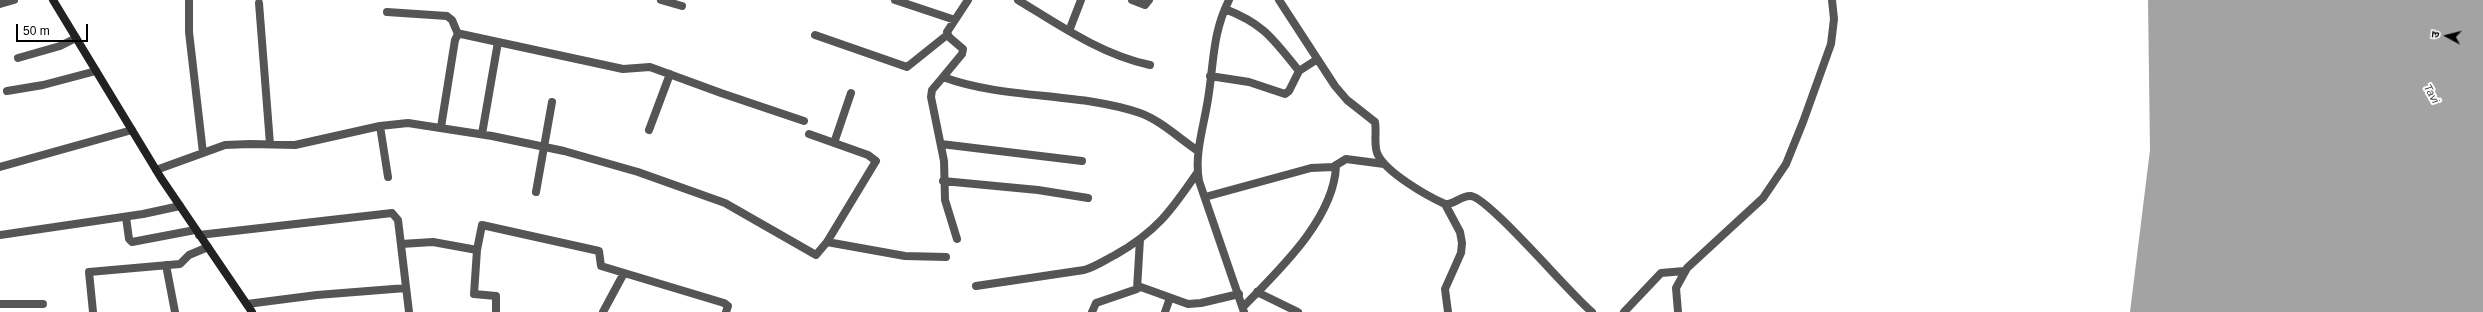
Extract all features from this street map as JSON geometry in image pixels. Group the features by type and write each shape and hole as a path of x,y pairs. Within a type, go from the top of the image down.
{"street":[{"path":"0,4 14,0"},
{"path":"53,0 132,130 162,168 180,206 203,233 208,247 253,306 317,295 406,288"},
{"path":"189,0 189,32 203,153"},
{"path":"661,0 682,6"},
{"path":"895,0 955,20"},
{"path":"814,35 907,67 947,35 968,0"},
{"path":"1018,0 1069,31 1119,56 1150,65"},
{"path":"1069,31 1081,0"},
{"path":"1132,0 1145,5 1149,0"},
{"path":"1229,0 1215,36 1198,151 1197,173 1244,309"},
{"path":"1279,0 1316,60 1343,96 1375,122 1376,150 1384,164 1416,188 1445,204 1452,204 1466,196 1476,198 1514,232 1592,312"},
{"path":"1678,312 1676,288 1684,271 1763,198 1786,164 1804,122 1831,44 1834,19 1832,0"},
{"path":"260,3 270,144"},
{"path":"1225,9 1246,17 1260,26 1299,71"},
{"path":"387,12 447,16 452,20 458,34 441,127"},
{"path":"458,34 623,69 650,67 721,94 804,120"},
{"path":"947,35 963,51 936,84 931,97 934,124 941,144 945,200 957,239"},
{"path":"18,58 60,46 76,38"},
{"path":"482,134 498,42"},
{"path":"1210,76 1249,82 1285,94 1288,92 1299,71 1316,60"},
{"path":"7,91 43,85 96,71"},
{"path":"649,130 670,74"},
{"path":"943,77 977,87 1145,115 1198,151"},
{"path":"834,143 851,92"},
{"path":"536,192 552,102"},
{"path":"162,168 225,146 303,144 380,126 408,123 441,127 545,147 638,172 713,198 745,214 814,254 819,253 827,242 876,161 868,155 809,134"},
{"path":"380,126 388,177"},
{"path":"0,167 132,130"},
{"path":"941,144 1082,161"},
{"path":"1205,197 1311,168 1336,166 1349,158 1384,164"},
{"path":"1244,309 1257,292 1296,249 1319,218 1334,187 1336,166"},
{"path":"976,286 1089,268 1140,239 1152,230 1170,212 1197,173"},
{"path":"943,181 1038,190 1088,198"},
{"path":"1445,204 1458,226 1462,243 1461,253 1445,289 1448,312"},
{"path":"0,235 126,217 180,206"},
{"path":"126,217 129,239 132,242 388,212 396,215 409,312"},
{"path":"496,312 496,296 474,294 477,250 480,228 483,225 599,251 600,265 724,303 728,306 726,312"},
{"path":"1092,312 1096,303 1134,291 1138,286 1140,239"},
{"path":"401,244 440,242 477,250"},
{"path":"827,242 905,256 946,257"},
{"path":"93,312 89,272 180,264 189,255 208,247"},
{"path":"166,265 175,312"},
{"path":"1624,312 1658,275 1667,271 1684,271"},
{"path":"603,312 624,272"},
{"path":"1138,286 1170,298 1193,304 1239,294"},
{"path":"1257,292 1298,312"},
{"path":"1165,312 1170,298"},
{"path":"0,304 43,304"}],"water":[{"name":"Tavi","path":"2148,0 2483,0 2483,312 2130,312 2150,150"}]}
